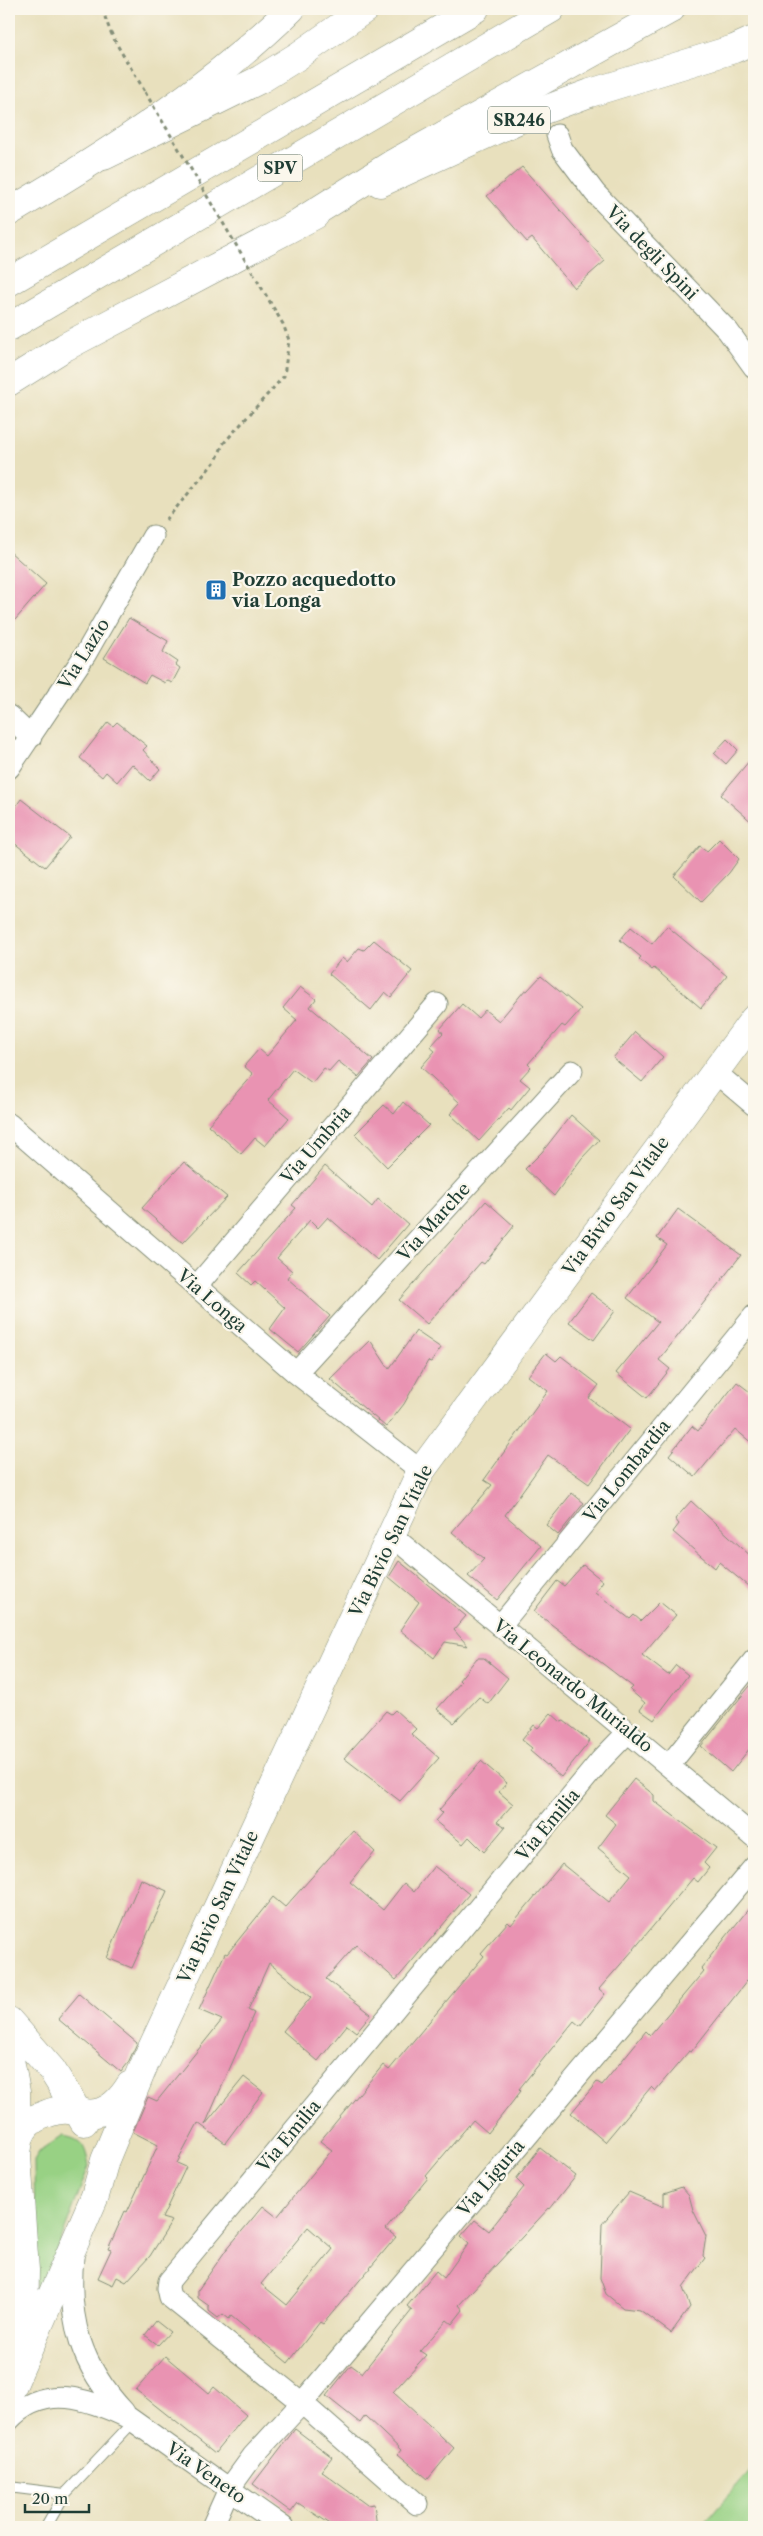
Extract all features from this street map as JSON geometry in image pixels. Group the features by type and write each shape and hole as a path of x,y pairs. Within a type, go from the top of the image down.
{"main road":[{"path":"104,156 218,75 291,9"},
{"path":"9,212 104,156 261,79 298,56 365,9"},
{"name":"SPV","path":"9,282 475,9"},
{"name":"SPV","path":"9,327 551,9"},
{"path":"9,382 65,347 293,226 392,164 671,9"},
{"name":"SR246","path":"293,226 404,172 462,148 520,119 590,93 734,49 754,40"},
{"name":"Via Bivio San Vitale","path":"9,2394 95,2196 104,2160 145,2063 422,1471 754,1019"},
{"path":"9,2021 52,2070 77,2111 95,2135 104,2160"},
{"path":"9,2054 16,2092 17,2157"},
{"name":"Via Bivio San Vitale","path":"9,2382 24,2335 26,2308 17,2157 18,2142 22,2129 33,2118 59,2110 94,2114 117,2103 145,2063"}],"street":[{"name":"Via degli Spini","path":"557,135 562,149 595,193 728,331 754,367"},
{"name":"Via Lazio","path":"9,768 85,655 153,536"},
{"path":"9,716 31,736"},
{"name":"Via Umbria","path":"196,1287 437,1004"},
{"name":"Via Marche","path":"296,1373 572,1071"},
{"path":"715,1072 754,1105"},
{"name":"Via Longa","path":"9,1124 296,1373 422,1471"},
{"name":"Via Lombardia","path":"500,1626 754,1316"},
{"name":"Via Leonardo Murialdo","path":"391,1535 627,1733 670,1764 754,1837"},
{"path":"670,1764 754,1660"},
{"name":"Via Emilia","path":"417,2504 302,2403 170,2297 169,2281 601,1760 627,1733"},
{"name":"Via Liguria","path":"212,2527 229,2489 253,2456 302,2403 754,1867"},
{"name":"Via Veneto","path":"74,2246 72,2272 73,2310 83,2354 102,2387 131,2419"},
{"name":"Via Veneto","path":"9,2420 25,2406 43,2400 67,2397 87,2400 131,2419 284,2527"}],"lane":[{"path":"46,2527 65,2494 131,2419"},
{"path":"9,2487 65,2494"}],"path":[{"path":"103,9 105,18 119,46 283,324 289,340 284,376 223,444 217,459 153,536"}],"green space":[{"path":"62,2136 75,2139 82,2145 89,2166 36,2307 34,2160 39,2152"},
{"path":"754,2466 754,2527 700,2527"}],"building":[{"path":"522,167 605,261 574,288 532,238 527,242 487,196"},
{"path":"9,551 46,584 9,627"},
{"path":"129,618 168,641 163,652 178,662 176,665 180,668 172,683 166,680 165,683 150,675 145,683 104,658"},
{"path":"108,722 113,726 117,722 147,746 143,750 160,769 150,781 132,764 117,782 106,772 102,777 80,758"},
{"path":"727,739 738,750 726,764 714,753"},
{"path":"754,755 754,824 721,795"},
{"path":"21,799 70,837 45,867 9,839 9,816"},
{"path":"719,839 739,859 729,873 701,902 674,876 700,846 707,851"},
{"path":"667,926 727,976 701,1008 654,968 652,970 639,959 641,957 620,940 631,927 652,944"},
{"path":"374,940 412,971 391,997 385,992 371,1010 329,974 342,958 347,962 359,948 364,950"},
{"path":"541,976 581,1009 565,1027 562,1025 528,1064 531,1067 520,1079 530,1087 511,1110 509,1108 479,1141 450,1114 460,1103 421,1067 435,1051 430,1047 443,1033 440,1029 462,1004 478,1018 485,1010 499,1021 525,990 527,991"},
{"path":"300,987 316,999 310,1007 373,1060 358,1077 338,1061 329,1071 324,1068 312,1083 293,1069 268,1100 289,1118 265,1146 255,1138 241,1154 208,1125 253,1074 244,1066 259,1049 267,1056 297,1020 283,1008"},
{"path":"635,1032 663,1057 642,1082 613,1058"},
{"path":"403,1102 429,1125 387,1167 355,1134 384,1105 394,1114"},
{"path":"571,1115 599,1140 582,1158 554,1196 525,1169 542,1152"},
{"path":"184,1162 227,1197 183,1243 142,1208"},
{"path":"325,1166 372,1207 378,1199 408,1224 377,1260 328,1217 318,1228 310,1220 277,1258 292,1271 287,1278 330,1316 298,1352 270,1329 285,1308 255,1281 251,1285 238,1273 296,1208 292,1205"},
{"path":"486,1201 514,1226 484,1264 481,1262 427,1324 399,1300"},
{"path":"678,1209 741,1255 659,1360 670,1369 647,1398 616,1373 658,1322 627,1298 667,1245 657,1238"},
{"path":"591,1293 615,1311 594,1340 569,1322"},
{"path":"416,1331 441,1348 431,1362 428,1361 404,1404 386,1427 330,1379 370,1340 389,1369"},
{"path":"546,1353 556,1361 561,1356 599,1385 589,1398 630,1429 589,1484 548,1455 505,1515 541,1546 497,1600 468,1576 484,1559 452,1532 492,1485 484,1480 548,1391 528,1376"},
{"path":"737,1382 754,1395 754,1445 735,1429 695,1477 669,1455 692,1426 698,1431"},
{"path":"572,1493 584,1503 558,1535 546,1525"},
{"path":"691,1501 754,1559 754,1591 719,1562 715,1568 673,1532 679,1524 675,1519"},
{"path":"399,1561 466,1616 454,1630 468,1646 445,1642 434,1658 400,1630 419,1602 389,1577"},
{"path":"583,1565 603,1581 595,1592 630,1619 634,1615 641,1621 660,1602 676,1615 642,1655 668,1675 676,1665 688,1675 654,1720 640,1710 645,1703 630,1690 633,1687 534,1611 557,1581 564,1586"},
{"path":"477,1658 484,1658 508,1678 488,1704 479,1697 454,1723 437,1709 461,1682 459,1680"},
{"path":"754,1681 754,1743 731,1772 701,1746"},
{"path":"395,1710 416,1729 411,1734 439,1758 400,1801 344,1758 386,1711 391,1714"},
{"path":"551,1713 590,1741 561,1777 530,1751 532,1748 522,1740 534,1725 538,1728"},
{"path":"481,1761 507,1783 499,1792 513,1804 497,1822 505,1827 484,1852 469,1837 463,1844 435,1821 442,1813 439,1810"},
{"path":"634,1779 654,1795 654,1801 716,1848 704,1863 709,1868 698,1882 693,1878 599,1989 605,1994 580,2026 574,2021 519,2089 521,2091 488,2133 473,2120 426,2176 428,2178 386,2229 396,2237 323,2324 320,2322 288,2363 231,2316 229,2319 223,2314 218,2318 209,2311 209,2306 198,2298 198,2290 226,2250 263,2206 277,2217 332,2150 320,2141 383,2065 389,2070 484,1956 481,1953 508,1922 511,1925 562,1864 609,1902 631,1875 598,1848 616,1824 605,1815","holes":["308,2227 333,2249 287,2305 261,2284"]},
{"path":"353,1831 375,1852 350,1882 383,1910 404,1883 414,1892 434,1866 469,1894 396,1980 356,1945 326,1979 371,2014 356,2032 347,2025 318,2061 283,2031 311,1997 269,1963 248,2010 254,2013 205,2125 244,2077 263,2092 225,2143 198,2123 177,2163 186,2167 162,2218 172,2221 150,2256 126,2282 117,2277 113,2285 98,2278 111,2250 108,2249 125,2211 127,2212 158,2145 133,2132 148,2097 157,2101 222,2020 199,2010 225,1953 227,1954 273,1897 285,1907"},
{"path":"141,1879 167,1891 132,1968 107,1958"},
{"path":"754,1902 754,1972 691,2052 689,2051 655,2091 651,2087 605,2142 571,2113 597,2082 602,2085 646,2031 650,2035 704,1971 701,1968"},
{"path":"79,1994 137,2043 128,2063 121,2072 58,2019"},
{"path":"540,2148 576,2176 550,2209 459,2305 463,2310 452,2324 447,2320 420,2351 426,2355 393,2392 454,2448 428,2479 398,2454 401,2450 365,2416 360,2423 326,2396 351,2365 362,2373 412,2310 407,2306 436,2271 444,2278 469,2243 461,2236 475,2220 489,2231 524,2187 516,2179"},
{"path":"682,2187 689,2195 693,2210 706,2236 703,2256 705,2258 683,2288 690,2307 671,2333 640,2310 623,2308 606,2294 600,2278 602,2224 629,2192 664,2207 664,2193"},
{"path":"156,2321 170,2332 158,2345 145,2335"},
{"path":"165,2356 209,2393 214,2387 246,2415 215,2453 136,2390"},
{"path":"295,2429 332,2457 321,2471 367,2505 374,2504 377,2527 335,2527 298,2503 291,2512 253,2484"}],"place":[{"name":"Pozzo acquedotto via Longa","path":"216,590"}]}
